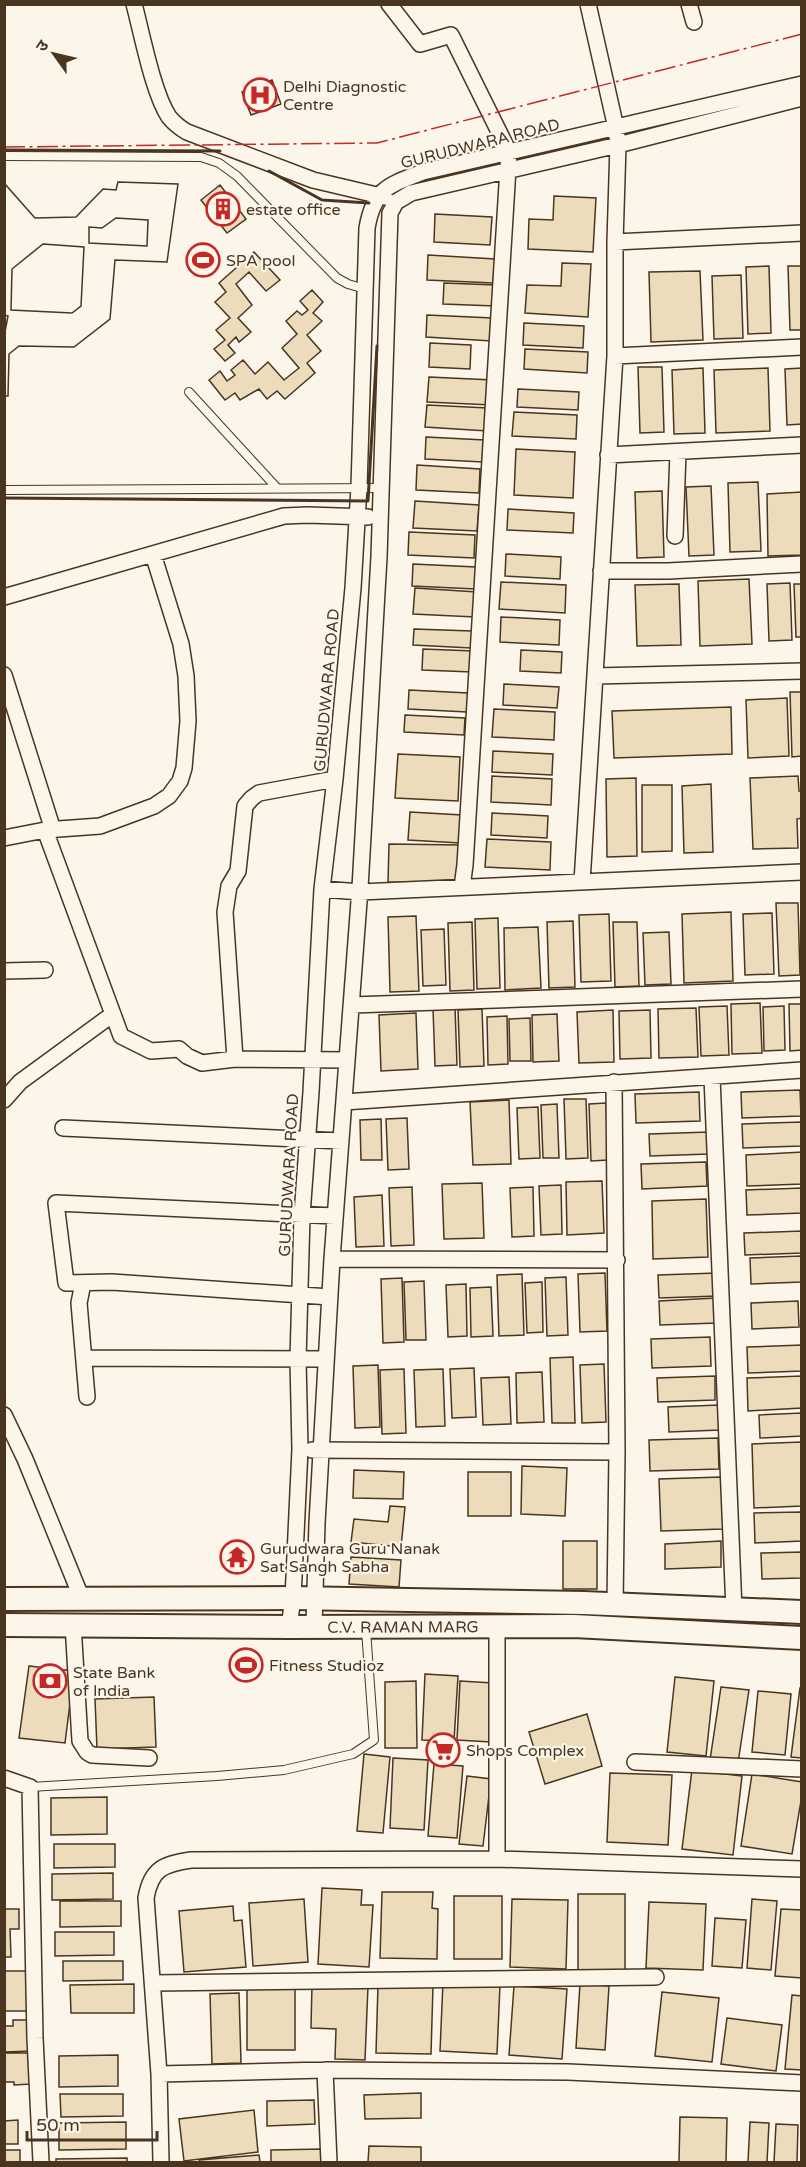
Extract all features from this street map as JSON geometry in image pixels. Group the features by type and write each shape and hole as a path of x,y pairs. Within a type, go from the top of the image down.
{"main road":[{"name":"C.V. RAMAN MARG","path":"4,1599 304,1598 801,1612"},
{"name":"C.V. RAMAN MARG","path":"4,1625 574,1626 801,1638"}],"street":[{"path":"134,4 157,90 170,118 180,128 313,180 379,195 396,202"},
{"path":"389,4 420,44 452,35 509,152 462,887"},
{"path":"582,882 615,357 618,145 588,4"},
{"path":"689,4 694,22"},
{"name":"GURUDWARA ROAD","path":"289,1627 304,1598 298,1360 302,1215 322,889 353,588 359,487 365,289 369,219 373,205 379,195 399,181 423,172 801,84"},
{"path":"314,1626 304,1598 321,1450 335,1216 360,892 380,517 390,213 396,202 411,193 618,145 801,99"},
{"path":"615,242 801,233"},
{"path":"615,357 801,346"},
{"path":"608,455 801,445"},
{"path":"675,536 678,452"},
{"path":"4,597 284,516 380,517"},
{"path":"4,838 49,830 100,826 154,806 169,796 182,775 188,706 182,644 153,554"},
{"path":"601,571 668,572 801,564"},
{"path":"595,676 801,671"},
{"path":"4,675 49,830 121,1036 151,1051 179,1049 187,1056 202,1063 235,1059 347,1060"},
{"path":"235,1059 225,912 229,886 238,871 245,806 259,793 335,779"},
{"path":"322,889 360,892 801,873"},
{"path":"4,971 45,970"},
{"path":"352,1005 801,989"},
{"path":"4,1100 20,1082 113,1014"},
{"path":"344,1102 801,1070"},
{"path":"712,1077 734,1610"},
{"path":"614,1082 617,1260 615,1605"},
{"path":"63,1128 341,1141"},
{"path":"330,1297 112,1282 66,1283 56,1203 335,1216"},
{"path":"332,1259 617,1260"},
{"path":"83,1283 79,1303 87,1397"},
{"path":"84,1358 326,1359"},
{"path":"4,1415 25,1459 82,1599"},
{"path":"300,1449 617,1452"},
{"path":"73,1624 80,1741 83,1747 92,1755 149,1758"},
{"path":"496,1626 497,1859"},
{"path":"635,1762 801,1769"},
{"path":"4,1778 30,1787 40,2163"},
{"path":"161,2163 159,2074 146,1898 149,1881 159,1869 173,1863 191,1860 497,1859 801,1869"},
{"path":"153,1983 656,1977"},
{"path":"159,2074 325,2070 568,2072 801,2083"},
{"path":"325,2070 329,2163"}],"lane":[{"path":"4,156 201,157 219,163 237,176 338,278 365,289"},
{"path":"189,392 277,488"},
{"path":"4,490 381,488"},
{"path":"30,1787 273,1771 354,1754 374,1740 365,1626"}],"building":[{"path":"272,80 281,104 251,115 242,92"},
{"path":"118,182 178,184 167,262 115,260 110,319 74,347 19,346 9,354 8,396 4,396 4,337 8,316 4,315 4,183 35,218 76,217 103,189 116,190","holes":["116,218 148,220 147,246 89,243 89,227 102,228","43,244 84,247 81,306 72,313 11,310 12,269"]},
{"path":"118,182 178,184 167,262 115,260 110,319 74,347 19,346 9,354 8,396 4,396 4,183 35,218 76,217 103,189 116,190"},
{"name":"estate office","path":"220,185 246,219 227,233 201,200"},
{"path":"554,196 596,198 593,252 528,249 529,219 553,220"},
{"path":"435,214 492,217 490,245 434,242"},
{"path":"116,218 148,220 147,246 89,243 89,227 102,228"},
{"path":"43,244 84,247 81,306 72,313 11,310 12,269"},
{"path":"254,252 280,280 266,291 249,272 236,284 252,305 238,318 251,332 239,342 236,337 228,345 235,353 225,361 214,349 225,340 216,330 230,318 215,302 226,292 219,283"},
{"path":"428,255 495,259 493,283 427,280"},
{"path":"562,263 591,264 588,317 525,313 527,285 561,286"},
{"path":"769,266 771,333 748,334 746,267"},
{"path":"788,266 802,266 802,330 790,330"},
{"path":"700,271 703,340 651,342 649,272"},
{"path":"741,275 743,338 714,339 712,276"},
{"path":"444,283 496,285 495,306 443,304"},
{"path":"312,290 323,302 313,313 322,321 307,335 321,351 307,363 315,373 285,399 277,391 267,399 259,389 240,400 235,393 225,400 209,380 220,371 227,381 235,375 231,370 243,360 255,374 268,362 284,380 299,368 282,348 297,334 286,321 297,311 302,315 308,310 300,301"},
{"path":"4,315 8,316 4,337"},
{"path":"427,315 493,318 492,341 426,337"},
{"path":"524,323 584,326 583,348 523,345"},
{"path":"430,343 471,345 470,369 429,367"},
{"path":"525,349 588,352 587,373 524,369"},
{"path":"638,367 662,367 664,432 640,433"},
{"path":"703,368 705,433 674,434 672,370"},
{"path":"768,368 770,431 716,433 714,370"},
{"path":"802,368 802,424 787,425 785,369"},
{"path":"429,377 493,380 492,405 427,402"},
{"path":"518,389 579,392 578,410 517,407"},
{"path":"427,405 488,408 487,431 425,427"},
{"path":"514,412 577,415 576,439 512,436"},
{"path":"426,437 485,440 483,462 425,459"},
{"path":"516,449 575,452 573,498 514,495"},
{"path":"417,465 480,469 479,493 416,490"},
{"path":"758,482 761,551 730,552 728,483"},
{"path":"711,486 714,555 689,556 686,487"},
{"path":"662,491 664,557 637,558 635,492"},
{"path":"802,492 802,555 768,556 767,494"},
{"path":"415,501 479,505 477,531 413,528"},
{"path":"508,509 574,513 573,533 507,530"},
{"path":"409,532 475,535 474,558 408,555"},
{"path":"506,554 561,557 560,579 505,576"},
{"path":"413,564 476,567 475,589 412,586"},
{"path":"749,579 752,644 700,646 698,581"},
{"path":"501,582 566,585 565,613 499,609"},
{"path":"790,583 792,640 769,641 767,584"},
{"path":"679,584 681,645 637,646 635,585"},
{"path":"794,584 802,584 802,637 796,637"},
{"path":"415,588 477,592 475,617 413,614"},
{"path":"501,617 560,620 559,645 500,642"},
{"path":"414,629 472,631 471,648 413,645"},
{"path":"423,649 474,651 472,672 422,670"},
{"path":"521,650 562,652 561,673 520,671"},
{"path":"504,684 559,687 557,708 503,705"},
{"path":"409,690 468,693 467,712 408,709"},
{"path":"790,692 802,692 802,756 792,757"},
{"path":"787,698 789,756 748,758 746,700"},
{"path":"731,707 732,754 614,758 612,711"},
{"path":"494,709 555,712 554,740 492,737"},
{"path":"405,715 465,718 464,735 404,732"},
{"path":"493,751 553,754 552,775 492,772"},
{"path":"398,754 460,757 458,801 395,798"},
{"path":"492,776 552,779 551,805 491,802"},
{"path":"798,776 799,791 802,791 802,818 797,819 798,848 753,849 750,778"},
{"path":"636,778 637,856 607,857 606,779"},
{"path":"711,784 713,852 684,853 682,786"},
{"path":"642,785 672,785 672,851 642,852"},
{"path":"410,812 462,815 460,843 408,840"},
{"path":"492,813 548,816 547,838 491,835"},
{"path":"487,839 551,842 550,870 485,867"},
{"path":"389,844 461,845 460,884 388,882"},
{"path":"776,903 798,903 800,975 779,976"},
{"path":"731,912 733,981 684,983 682,914"},
{"path":"772,913 774,974 745,975 743,914"},
{"path":"609,914 611,981 581,982 579,915"},
{"path":"416,916 419,991 390,992 388,917"},
{"path":"498,918 500,988 477,989 475,919"},
{"path":"573,921 575,987 549,988 547,922"},
{"path":"472,922 474,990 450,991 448,923"},
{"path":"613,922 637,922 639,986 615,987"},
{"path":"538,927 541,988 505,990 504,928"},
{"path":"444,929 446,985 423,986 421,930"},
{"path":"669,932 671,984 645,985 643,933"},
{"path":"760,1003 762,1053 732,1054 731,1004"},
{"path":"789,1004 802,1004 802,1050 790,1051"},
{"path":"727,1006 729,1055 701,1056 699,1007"},
{"path":"784,1006 785,1050 764,1051 763,1007"},
{"path":"455,1007 457,1065 435,1066 433,1008"},
{"path":"696,1008 698,1057 659,1058 658,1009"},
{"path":"482,1009 484,1066 460,1067 458,1010"},
{"path":"613,1010 614,1062 579,1063 577,1012"},
{"path":"650,1010 651,1058 620,1059 619,1011"},
{"path":"416,1013 418,1069 381,1071 379,1015"},
{"path":"557,1014 559,1061 533,1062 532,1015"},
{"path":"507,1016 508,1064 488,1065 487,1017"},
{"path":"530,1018 531,1061 510,1061 509,1019"},
{"path":"800,1090 801,1116 742,1118 741,1092"},
{"path":"699,1092 700,1121 636,1123 635,1094"},
{"path":"564,1099 586,1099 588,1158 566,1159"},
{"path":"509,1100 511,1164 473,1165 470,1102"},
{"path":"606,1103 608,1160 591,1161 589,1104"},
{"path":"557,1104 559,1158 543,1158 541,1105"},
{"path":"538,1107 540,1158 519,1159 517,1108"},
{"path":"407,1118 409,1169 388,1170 386,1119"},
{"path":"381,1119 382,1160 361,1160 360,1120"},
{"path":"802,1122 802,1146 743,1148 742,1124"},
{"path":"709,1132 709,1154 650,1156 649,1134"},
{"path":"802,1152 802,1184 747,1186 746,1155"},
{"path":"706,1162 707,1186 642,1189 641,1164"},
{"path":"602,1181 604,1233 567,1235 566,1182"},
{"path":"482,1183 484,1238 444,1239 442,1184"},
{"path":"561,1185 562,1234 541,1235 539,1186"},
{"path":"412,1187 414,1245 391,1246 389,1188"},
{"path":"533,1187 534,1236 512,1237 510,1188"},
{"path":"802,1188 802,1213 747,1215 746,1190"},
{"path":"382,1195 384,1246 356,1247 354,1197"},
{"path":"706,1199 708,1257 653,1259 652,1201"},
{"path":"802,1231 802,1253 745,1255 744,1233"},
{"path":"801,1256 802,1282 751,1284 750,1258"},
{"path":"605,1273 607,1331 580,1332 578,1274"},
{"path":"717,1273 718,1296 659,1298 658,1275"},
{"path":"522,1274 524,1335 499,1336 497,1275"},
{"path":"566,1277 568,1335 547,1336 545,1278"},
{"path":"402,1278 404,1342 383,1343 381,1279"},
{"path":"424,1281 426,1340 406,1340 404,1282"},
{"path":"542,1282 543,1332 527,1333 525,1283"},
{"path":"466,1284 467,1336 448,1337 446,1285"},
{"path":"491,1287 493,1336 471,1337 470,1288"},
{"path":"716,1298 717,1323 660,1325 659,1301"},
{"path":"798,1301 799,1327 752,1329 751,1303"},
{"path":"710,1337 711,1366 652,1368 651,1339"},
{"path":"802,1345 802,1371 748,1373 747,1347"},
{"path":"573,1357 575,1423 552,1423 550,1358"},
{"path":"604,1364 606,1422 582,1423 580,1365"},
{"path":"378,1365 380,1427 355,1428 353,1366"},
{"path":"474,1368 476,1417 452,1418 450,1369"},
{"path":"404,1369 406,1433 382,1434 380,1370"},
{"path":"443,1369 445,1426 416,1427 414,1370"},
{"path":"542,1372 544,1422 517,1423 516,1373"},
{"path":"715,1376 715,1400 658,1402 657,1378"},
{"path":"802,1376 802,1408 748,1411 747,1378"},
{"path":"509,1377 511,1424 483,1425 481,1378"},
{"path":"719,1405 720,1430 669,1432 668,1407"},
{"path":"802,1413 802,1436 760,1438 759,1415"},
{"path":"718,1438 719,1469 650,1471 649,1440"},
{"path":"802,1442 802,1506 754,1508 752,1444"},
{"path":"522,1466 567,1468 565,1516 521,1514"},
{"path":"354,1470 404,1472 403,1499 353,1498"},
{"path":"468,1472 511,1472 511,1516 468,1516"},
{"path":"721,1477 723,1529 661,1531 659,1479"},
{"path":"390,1506 405,1507 401,1547 351,1542 354,1519 388,1522"},
{"path":"802,1512 802,1541 755,1543 754,1513"},
{"path":"563,1541 597,1541 597,1589 563,1589"},
{"path":"721,1541 721,1567 665,1569 665,1544"},
{"path":"802,1552 802,1578 762,1579 761,1553"},
{"path":"351,1557 401,1560 399,1587 349,1584"},
{"path":"29,1666 74,1671 65,1743 19,1738"},
{"path":"425,1674 458,1676 454,1741 422,1740"},
{"path":"675,1677 714,1681 706,1756 667,1752"},
{"path":"416,1681 417,1748 385,1748 385,1682"},
{"path":"460,1681 493,1683 491,1742 457,1740"},
{"path":"721,1687 749,1690 738,1763 710,1760"},
{"path":"800,1688 802,1688 802,1758 791,1757"},
{"path":"758,1691 791,1694 785,1755 752,1752"},
{"path":"154,1697 156,1747 97,1749 95,1699"},
{"path":"587,1714 602,1766 545,1784 529,1732"},
{"path":"364,1754 390,1757 383,1833 357,1831"},
{"path":"393,1758 428,1760 424,1830 390,1828"},
{"path":"434,1764 463,1766 457,1838 428,1836"},
{"path":"692,1770 742,1776 733,1855 682,1849"},
{"path":"610,1773 672,1775 668,1845 607,1842"},
{"path":"752,1774 802,1782 792,1854 741,1846"},
{"path":"467,1776 491,1779 483,1846 459,1844"},
{"path":"107,1797 107,1834 51,1835 51,1798"},
{"path":"54,1844 115,1844 115,1867 54,1868"},
{"path":"113,1873 113,1899 52,1900 52,1874"},
{"path":"322,1888 362,1890 361,1905 373,1905 369,1967 318,1964"},
{"path":"382,1892 433,1892 432,1908 438,1909 437,1959 380,1958"},
{"path":"578,1894 625,1894 625,1972 578,1972"},
{"path":"454,1896 502,1896 502,1959 454,1959"},
{"path":"304,1899 308,1962 253,1966 249,1903"},
{"path":"512,1899 568,1900 566,1969 510,1967"},
{"path":"752,1899 777,1901 771,1970 747,1968"},
{"path":"60,1901 121,1901 121,1926 60,1927"},
{"path":"649,1902 706,1904 703,1970 646,1968"},
{"path":"233,1906 234,1921 242,1920 246,1967 184,1972 179,1911"},
{"path":"4,1909 19,1909 19,1929 10,1929 11,1957 4,1957"},
{"path":"781,1909 802,1910 802,1978 775,1976"},
{"path":"715,1918 746,1920 742,1968 712,1966"},
{"path":"55,1932 114,1932 114,1955 55,1956"},
{"path":"63,1961 123,1961 123,1980 63,1981"},
{"path":"4,1971 29,1971 29,2011 4,2011"},
{"path":"443,1982 500,1985 497,2054 440,2051"},
{"path":"134,1984 134,2013 71,2013 70,1985"},
{"path":"312,1984 368,1986 365,2060 335,2059 336,2029 311,2028"},
{"path":"580,1984 609,1986 605,2050 576,2048"},
{"path":"247,1985 295,1985 295,2050 247,2050"},
{"path":"378,1985 433,1986 431,2054 376,2053"},
{"path":"514,1986 567,1989 562,2059 509,2055"},
{"path":"662,1992 719,1998 712,2062 655,2056"},
{"path":"239,1993 241,2063 212,2064 210,1994"},
{"path":"792,1995 802,1996 802,2070 785,2069"},
{"path":"727,2018 782,2025 776,2071 721,2064"},
{"path":"13,2020 32,2020 32,2051 4,2052 4,2026 13,2026"},
{"path":"4,2053 31,2053 31,2084 14,2085 14,2082 4,2082"},
{"path":"118,2055 118,2086 59,2087 59,2056"},
{"path":"421,2093 421,2118 365,2119 364,2095"},
{"path":"60,2094 123,2094 123,2116 61,2117"},
{"path":"314,2100 315,2124 267,2126 267,2101"},
{"path":"254,2110 258,2152 184,2161 179,2119"},
{"path":"680,2117 727,2118 726,2162 679,2162"},
{"path":"18,2120 18,2144 4,2144 4,2121"},
{"path":"126,2122 126,2149 59,2150 59,2123"},
{"path":"750,2122 769,2123 767,2162 748,2162"},
{"path":"776,2124 798,2125 797,2162 774,2162"},
{"path":"369,2146 421,2147 421,2162 368,2162"},
{"path":"323,2149 323,2162 271,2162 271,2150"},
{"path":"4,2150 20,2150 20,2162 4,2162"},
{"path":"259,2155 260,2162 200,2162 199,2160"},
{"path":"127,2158 127,2162 56,2162 56,2159"}],"wall":[{"path":"4,150 220,151"},
{"path":"269,171 322,200 369,203"},
{"path":"4,498 368,501 377,346"}],"power":[{"path":"4,147 377,143 802,34"}],"place":[{"name":"Delhi Diagnostic Centre","path":"260,95"},
{"name":"estate office","path":"223,209"},
{"name":"SPA pool","path":"203,260"},
{"name":"Gurudwara Guru Nanak Sat Sangh Sabha","path":"237,1557"},
{"name":"Fitness Studioz","path":"246,1665"},
{"name":"State Bank of India","path":"50,1681"},
{"name":"Shops Complex","path":"443,1750"}]}
